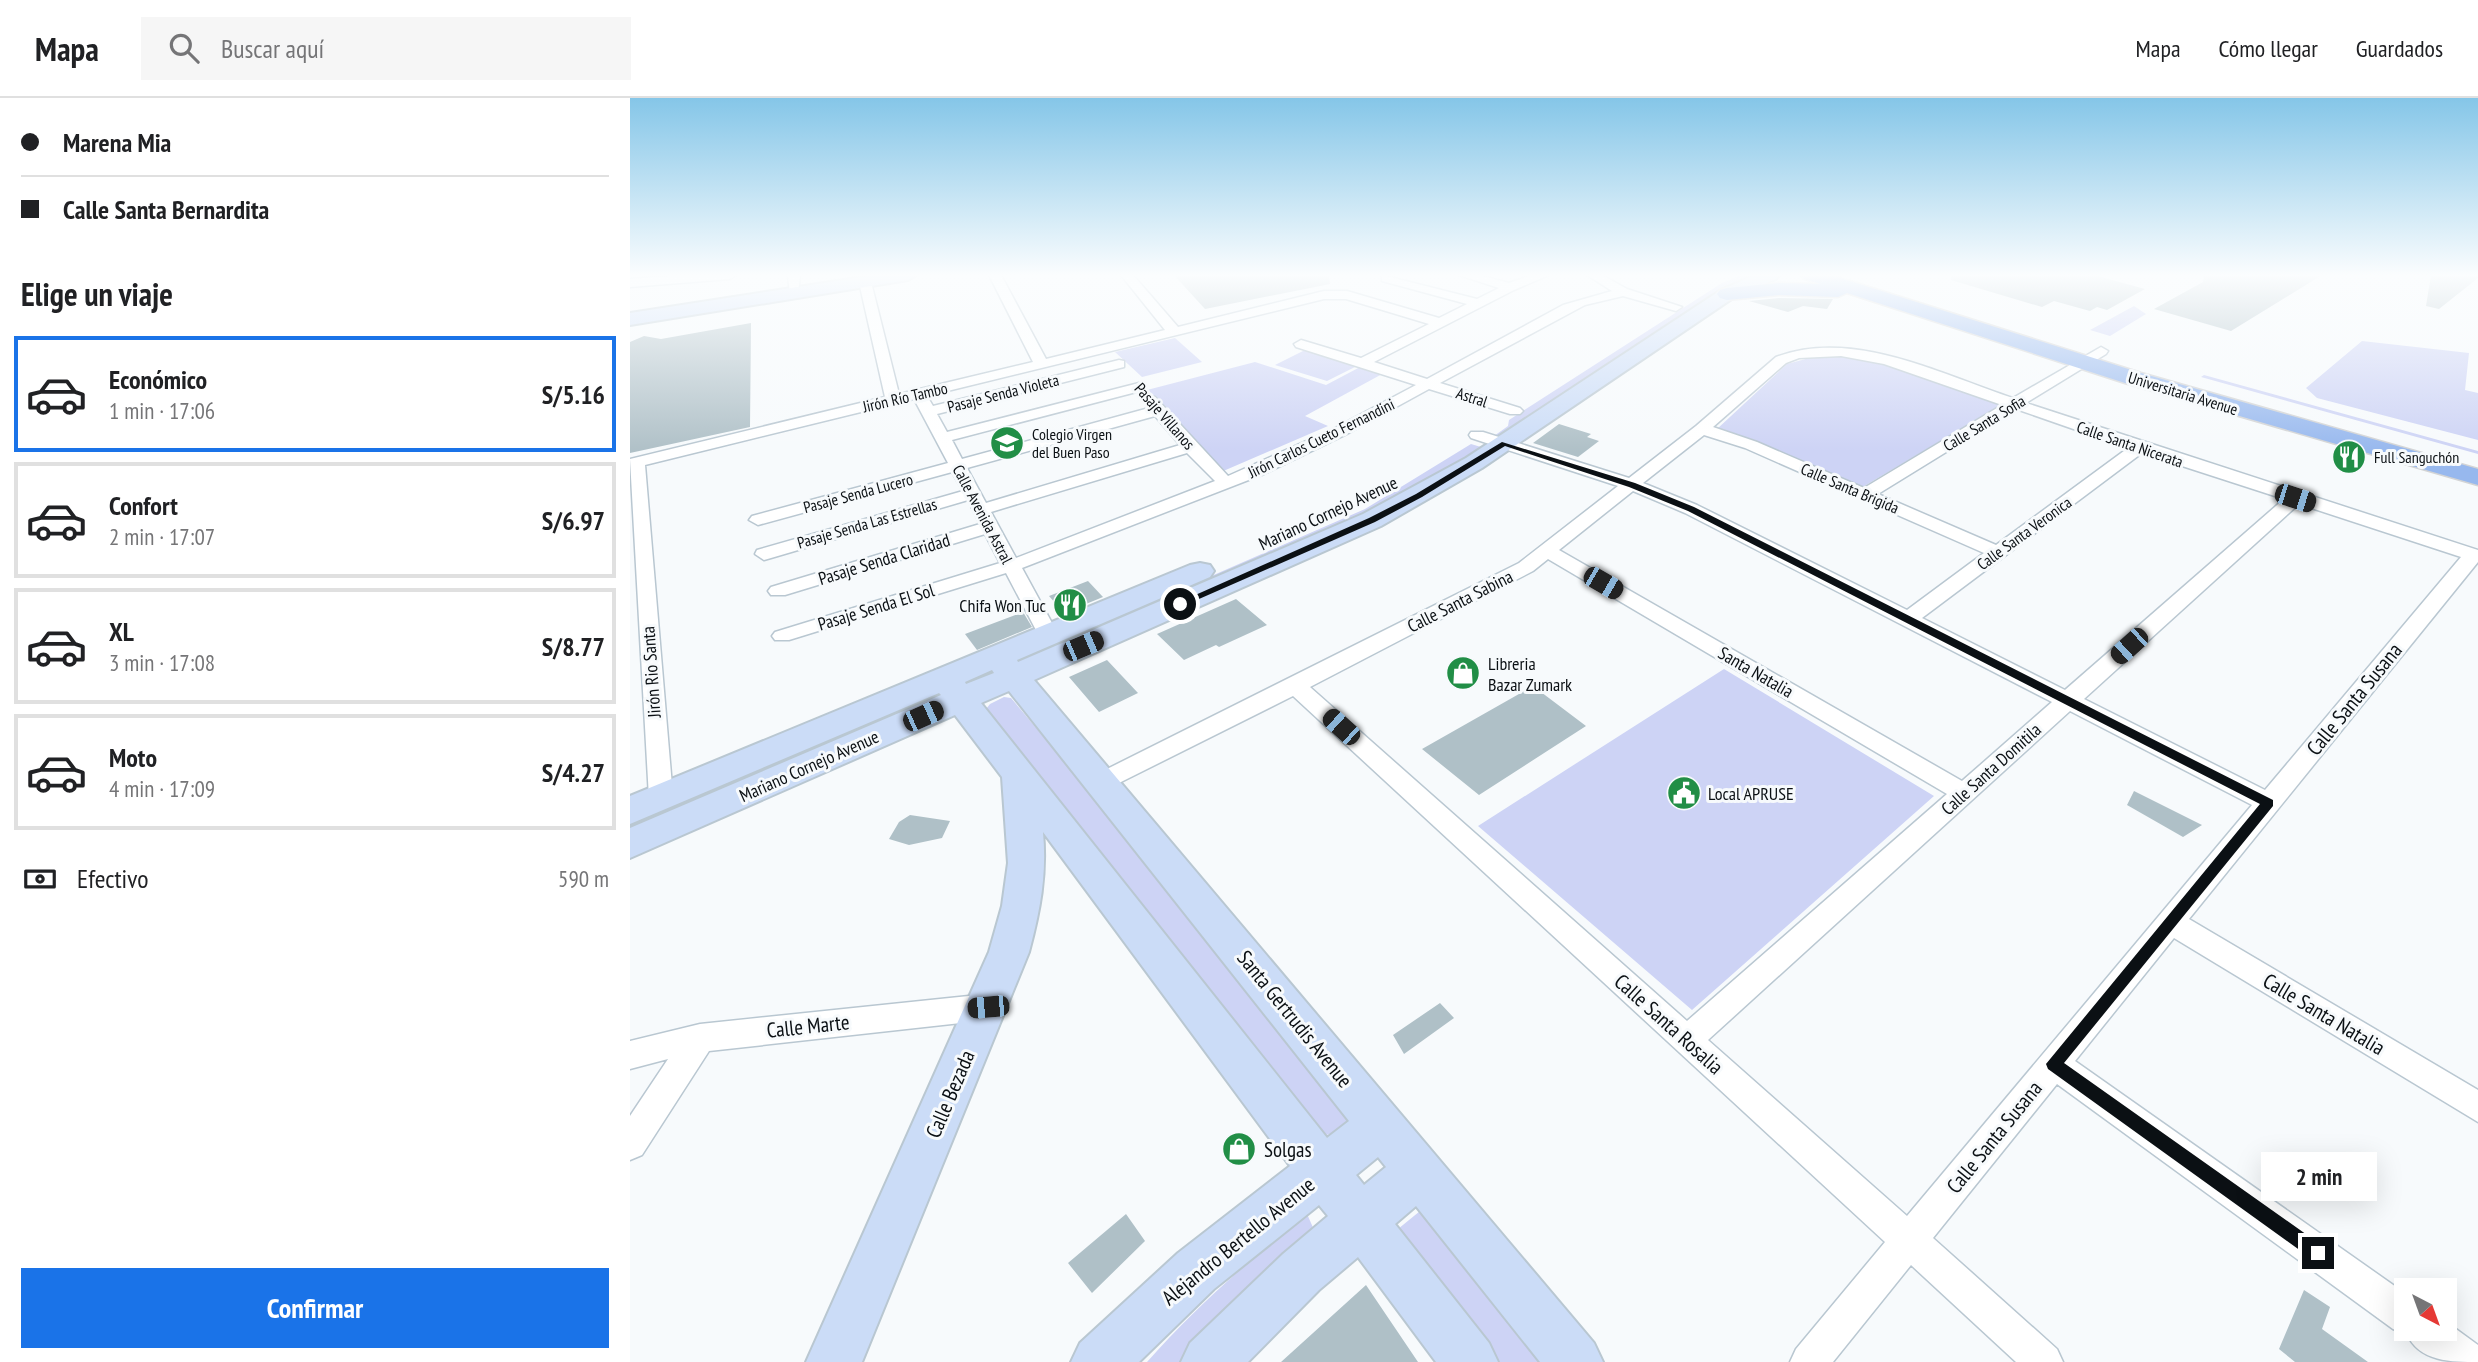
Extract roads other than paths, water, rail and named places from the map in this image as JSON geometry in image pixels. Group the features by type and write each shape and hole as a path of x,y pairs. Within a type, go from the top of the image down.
{"main road":[{"name":"Mariano Cornejo Avenue","path":"1005,666 1048,635 1351,505 1419,470 1491,439 1515,411 1634,334"},
{"name":"Mariano Cornejo Avenue","path":"630,844 1005,666 1372,520 1419,496 1491,439 1653,334"},
{"name":"Universitaria Avenue","path":"2010,334 2478,459"},
{"name":"Universitaria Avenue","path":"2026,334 2478,477"},
{"name":"Santa Gertrudis Avenue","path":"1005,666 1575,1362"},
{"name":"Mariano Cornejo Avenue","path":"630,811 953,689"},
{"path":"953,689 1470,1362"},
{"name":"Calle Bezada","path":"834,1362 988,1007 1009,952 1021,906 1027,863 1019,775"},
{"name":"Alejandro Bertello Avenue","path":"1100,1362 1196,1271 1381,1125"},
{"path":"1209,1362 1291,1282 1419,1171"}],"street":[{"path":"877,334 893,399"},
{"path":"1026,334 1041,363"},
{"name":"Jirón Río Tambo","path":"633,463 1041,363 1171,334"},
{"path":"1362,363 1419,334"},
{"name":"Jirón Carlos Cueto Fernandini","path":"1011,565 1226,482 1339,432 1520,334"},
{"name":"Astral","path":"1301,344 1515,411"},
{"name":"Pasaje Villanos","path":"1105,349 1190,447 1226,482"},
{"name":"Calle Santa Nicerata","path":"1780,360 1818,352 1865,355 2475,555"},
{"name":"Calle Santa Sofia","path":"1866,494 2092,357"},
{"name":"Calle Santa Sabina","path":"1101,782 1507,578 1548,551 1632,485 1702,429 1780,360"},
{"name":"Pasaje Senda Violeta","path":"928,412 1119,364"},
{"path":"942,438 1139,387"},
{"name":"Calle Avenida Astral","path":"919,394 1048,635"},
{"name":"Pasaje Senda Lucero","path":"758,520 1159,410"},
{"name":"Calle Santa Brigida","path":"1702,429 1751,445 1997,552"},
{"path":"1491,439 1632,485 1715,520 2269,803"},
{"path":"981,510 1190,447"},
{"name":"Calle Santa Veronica","path":"1909,618 2140,447"},
{"name":"Jirón Rio Santa","path":"633,463 661,798"},
{"name":"Pasaje Senda Las Estrellas","path":"764,554 971,494"},
{"name":"Calle Santa Domitila","path":"1687,1040 2295,498"},
{"name":"Pasaje Senda Claridad","path":"778,591 990,527"},
{"name":"Santa Natalia","path":"1548,551 1964,793"},
{"name":"Calle Santa Susana","path":"1809,1362 2475,555"},
{"name":"Pasaje Senda El Sol","path":"782,636 1011,565"},
{"name":"Calle Santa Rosalia","path":"1295,686 2044,1362"},
{"name":"Calle Santa Natalia","path":"2170,922 2478,1107"},
{"name":"Calle Marte","path":"630,1055 700,1038 988,1007"},
{"path":"630,1144 700,1038"},
{"path":"2054,1064 2394,1307"},
{"path":"2441,1341 2470,1362"}],"place":[{"name":"Colegio Virgen del Buen Paso","path":"1007,443"},
{"name":"Full Sanguchón","path":"2349,457"},
{"name":"Chifa Won Tuc","path":"1070,605"},
{"name":"Libreria Bazar Zumark","path":"1463,673"},
{"name":"Local APRUSE","path":"1684,793"},
{"name":"Solgas","path":"1239,1149"}]}
